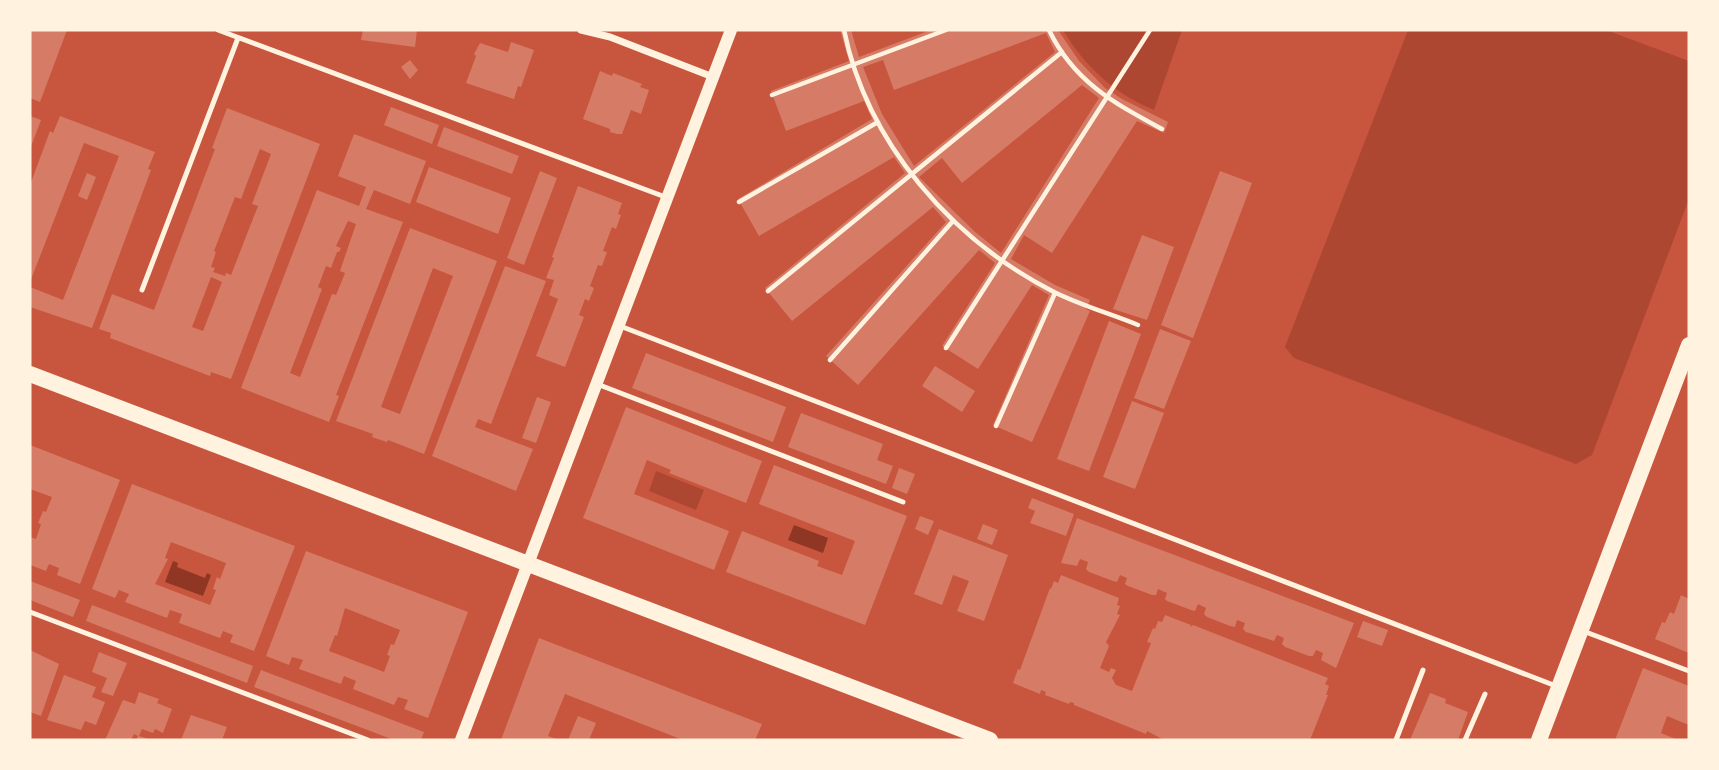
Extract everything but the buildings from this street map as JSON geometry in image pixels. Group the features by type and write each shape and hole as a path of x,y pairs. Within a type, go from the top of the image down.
{"main road":[{"path":"1539,740 1689,345"},
{"path":"30,374 989,740"}],"street":[{"path":"581,30 610,37 713,77"},
{"path":"461,740 731,30"}],"lane":[{"path":"218,30 668,198"},
{"path":"142,290 238,38"},
{"path":"620,326 1559,687"},
{"path":"597,384 903,502"},
{"path":"30,612 368,740"},
{"path":"1580,630 1689,671"},
{"path":"1396,740 1423,670"},
{"path":"1465,740 1485,694"}],"path":[{"path":"844,30 853,65 878,122 912,174 953,221 1002,261 1055,293 1138,325"},
{"path":"772,95 946,30"},
{"path":"1049,30 1081,76 1105,98 1162,129"},
{"path":"946,348 1150,30"},
{"path":"768,291 1062,52"},
{"path":"739,202 878,122"},
{"path":"830,359 953,221"},
{"path":"996,426 1055,293"}],"shaded area":[{"path":"1063,30 1182,30 1154,110 1126,96 1102,78 1081,56"},
{"path":"1408,30 1606,30 1689,61 1689,199 1592,455 1576,464 1294,358 1285,347"},
{"path":"656,471 704,490 696,510 649,491"},
{"path":"794,525 828,538 823,553 788,540"},
{"path":"173,561 178,563 177,567 205,578 207,573 211,575 203,596 165,582"}]}
